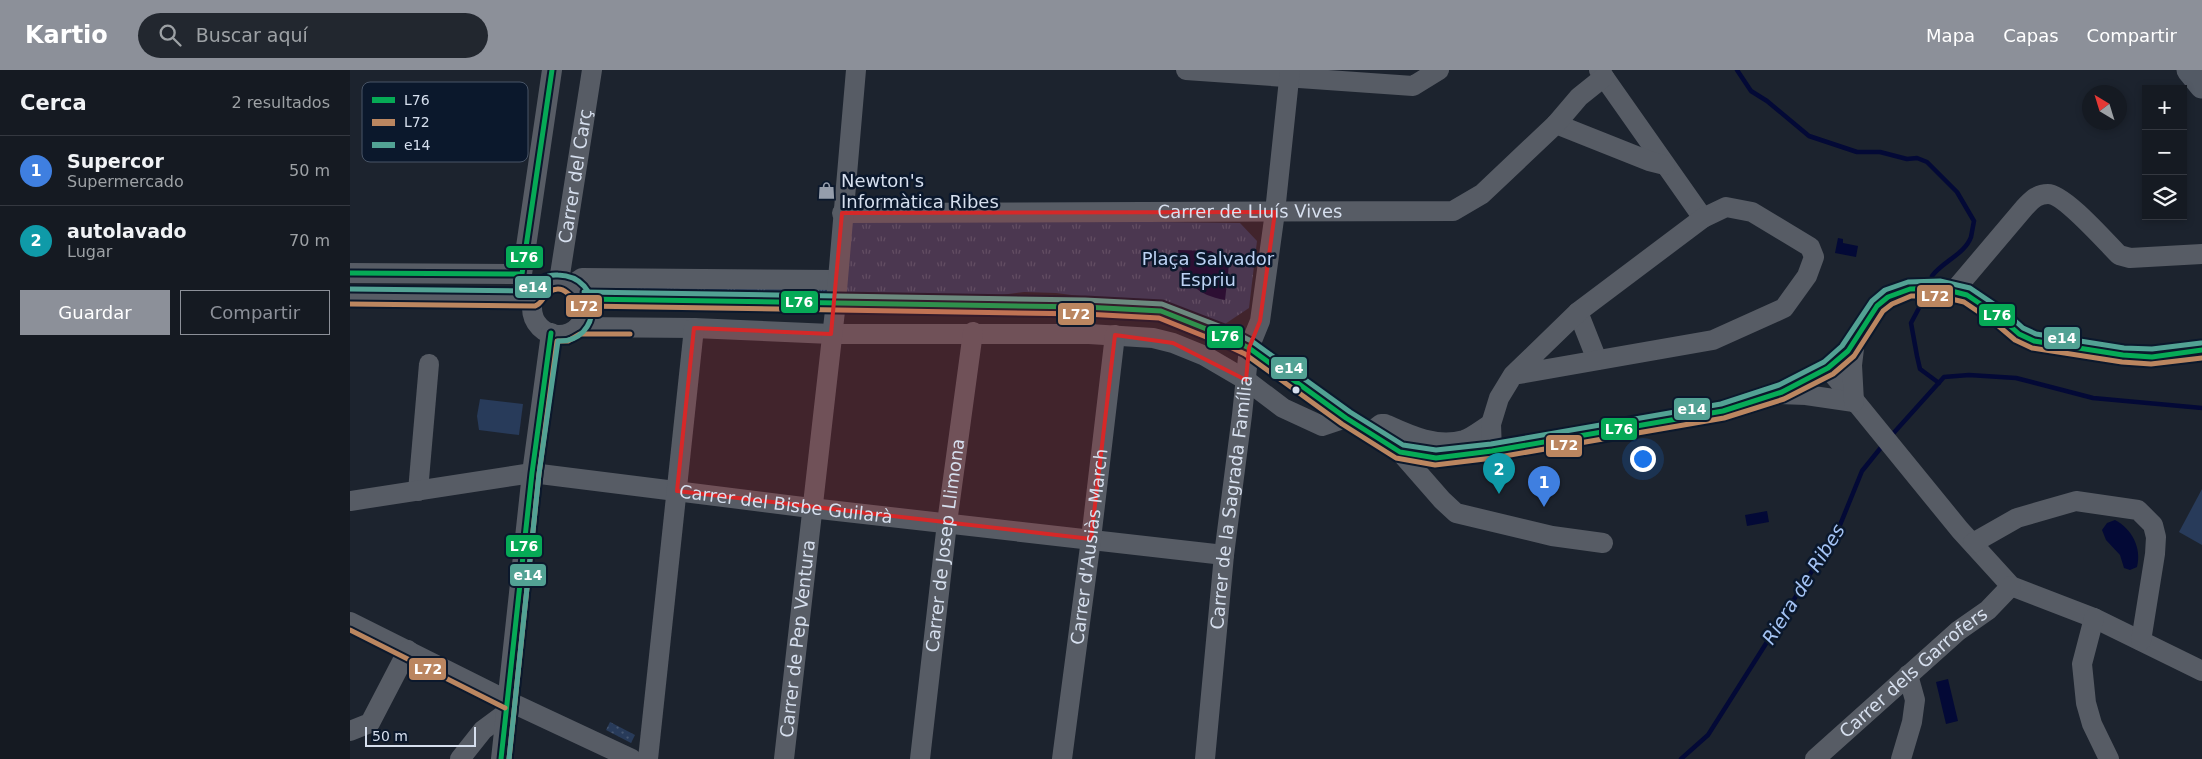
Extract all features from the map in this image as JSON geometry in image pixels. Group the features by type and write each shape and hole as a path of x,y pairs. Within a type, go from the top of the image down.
{"main road":[{"path":"2189,70 2202,86"}],"street":[{"path":"350,273 522,274 552,70"},
{"name":"Carrer del Carç","path":"572,288 592,70"},
{"name":"Carrer de Pep Ventura","path":"784,759 811,508 836,302 842,213 856,70"},
{"path":"1186,70 1290,74 1413,86 1439,70"},
{"path":"1602,73 1703,218"},
{"name":"Carrer de Lluís Vives","path":"842,213 1453,212 1482,194 1556,124 1602,73"},
{"name":"Carrer de la Sagrada Família","path":"1205,759 1224,555 1249,348 1260,321 1275,212 1290,74"},
{"path":"1556,124 1650,161 1665,165"},
{"path":"1953,292 2036,196 2050,194 2068,203 2119,255 2130,258 2202,254"},
{"path":"1492,451 1491,424 1499,398 1513,375 1578,312 1703,218 1726,207 1752,212 1810,247 1814,257 1807,276 1784,308 1713,340 1513,375"},
{"path":"572,288 582,278 837,280"},
{"path":"1346,418 1322,426 1283,408 1246,380 1205,356 1173,343 1153,338 1115,335 973,332 831,334 694,328 578,327 566,334 550,333 541,328 533,315 534,299 544,286 836,302 1085,306 1160,311 1229,338 1249,348 1346,418 1400,452 1442,500 1456,513 1552,536 1603,543"},
{"path":"1400,452 1436,458 1492,451 1723,411 1778,393 1828,368 1848,350 1877,306 1888,297 1900,291 1926,287 1967,295 2019,334 2034,341 2123,355 2152,357 2202,350"},
{"path":"572,288 586,311 578,327"},
{"path":"350,296 534,299"},
{"path":"1578,312 1597,360"},
{"path":"648,759 694,328"},
{"name":"Carrer de Josep Llimona","path":"920,759 947,523 973,332"},
{"path":"501,759 532,473 550,333"},
{"name":"Carrer d'Ausiàs March","path":"1062,759 1115,335"},
{"path":"1854,402 1852,365 1855,340"},
{"path":"418,491 429,364"},
{"path":"1828,368 1957,526 2011,586 2094,618 2202,672"},
{"path":"1778,393 1854,402"},
{"path":"1369,433 1381,424 1386,424 1412,437 1443,442 1464,440 1491,424"},
{"name":"Carrer del Bisbe Guilarà","path":"350,502 532,473 811,508 1224,555"},
{"path":"1973,543 2017,518 2076,501 2138,510 2153,525 2156,537 2154,563 2141,641"},
{"name":"Carrer dels Garrofers","path":"1815,759 1958,631 1988,610 2011,586"},
{"path":"2094,618 2082,664 2086,704 2092,724 2109,759"},
{"path":"350,622 408,650 507,707 632,759"},
{"path":"350,731 370,723 408,650"},
{"path":"1901,759 1912,722 1915,700 1908,675"},
{"path":"460,759 483,730 507,707"}],"highlighted area":[{"path":"1275,212 1260,321 1249,348 1246,380 1173,343 1115,335 1091,539 677,491 694,328 831,334 842,213"}],"green space":[{"name":"Plaça Salvador Espriu","path":"846,218 1240,223 1257,241 1249,308 1222,326 1180,309 1056,293 1024,292 979,298 840,295"},
{"path":"832,284 832,295 588,292 585,287"},
{"path":"480,399 523,404 519,435 479,430 477,416"},
{"path":"2202,489 2202,545 2179,532"},
{"path":"610,722 635,735 631,743 606,730"}],"shaded area":[{"path":"1838,238 1843,239 1843,243 1858,246 1856,257 1835,253"},
{"path":"1178,250 1211,251 1229,264 1225,300 1206,294 1192,284 1183,270"},
{"path":"1767,511 1769,522 1747,526 1745,515"},
{"path":"2115,520 2126,528 2137,546 2137,567 2130,570 2124,568 2120,555 2106,540 2102,530 2107,523"},
{"path":"1948,679 1958,721 1946,724 1936,682"}],"waterway":[{"path":"1737,70 1751,91 1767,101 1809,136 1857,152 1880,152 1907,159 1917,158 1927,162 1957,192 1974,221 1971,237 1964,248 1941,266 1932,276"},
{"path":"1919,308 1911,323 1920,369 1939,383"},
{"name":"Riera de Ribes","path":"1890,437 1944,377 1969,375 2016,378 2093,398 2202,408"},
{"name":"Riera de Ribes","path":"1681,759 1708,735 1838,530 1862,471 1883,445"}],"transit line":[{"name":"L76","path":"350,273 522,274 552,70"},
{"name":"e14","path":"350,289 530,291 542,279 558,275 573,278 584,286 590,297 592,309 590,321 583,332 573,339 558,341 539,474 509,759"},
{"name":"e14","path":"584,292 1085,300 1162,304 1232,331 1253,342 1350,412 1403,445 1436,450 1491,444 1721,404 1779,385 1824,362 1842,346 1872,301 1885,290 1908,282 1940,281 1970,288 2004,311 2023,328 2036,334 2124,348 2152,349 2201,343"},
{"name":"L76","path":"584,299 1085,307 1161,311 1249,348 1346,418 1400,452 1436,458 1492,451 1723,411 1782,392 1828,368 1848,351 1877,306 1888,297 1910,289 1940,288 1967,295 2000,317 2019,334 2034,341 2123,355 2152,357 2202,350"},
{"name":"L72","path":"350,304 535,306 549,292 560,289 584,306 1085,314 1159,318 1245,354 1342,424 1396,458 1435,465 1493,458 1724,418 1784,399 1833,374 1854,356 1883,311 1892,304 1911,296 1939,296 1964,302 1995,323 2015,340 2032,348 2122,362 2151,364 2202,358"},
{"name":"L76","path":"501,759 532,473 551,333"},
{"name":"L72","path":"509,759 539,474 557,341 568,341 580,334 630,334"},
{"name":"L72","path":"350,630 505,708"}],"place":[{"name":"Newton's Informàtica Ribes","path":"827,191"},
{"name":"autolavado","path":"1499,494"},
{"name":"Supercor","path":"1544,507"}]}
